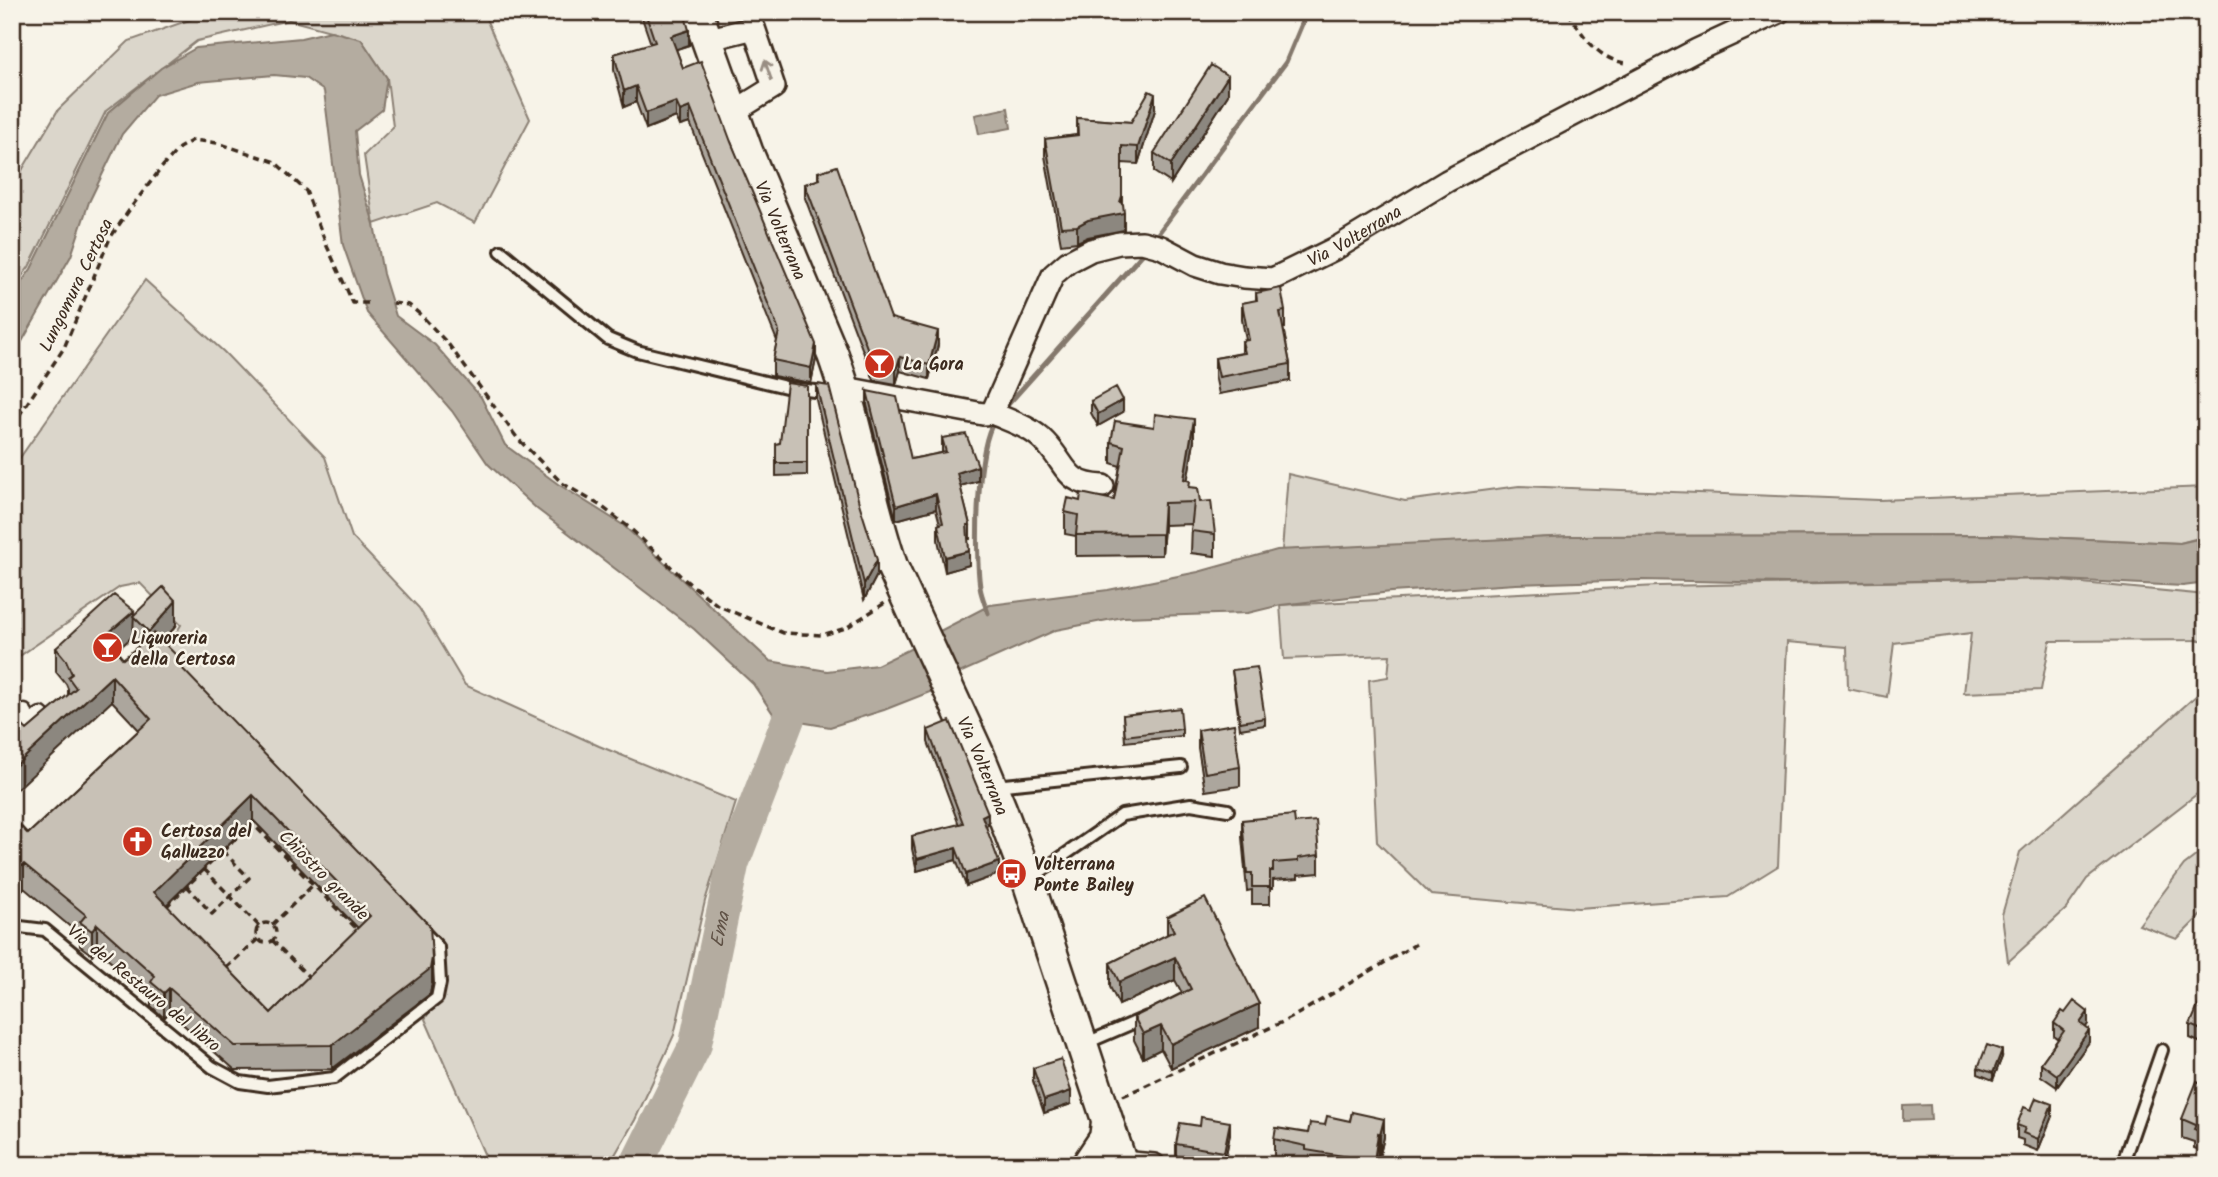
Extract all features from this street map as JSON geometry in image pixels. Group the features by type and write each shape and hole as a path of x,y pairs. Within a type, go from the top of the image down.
{"main road":[{"name":"Via Volterrana","path":"697,12 732,113 834,355 846,392 899,600 956,703 992,786 1028,881 1082,1045 1107,1144"}],"street":[{"name":"Via Volterrana","path":"992,413 1053,275 1068,262 1091,250 1119,243 1142,242 1161,247 1195,265 1220,273 1273,279 1338,247 1447,181 1664,67 1779,12"},
{"path":"706,40 754,28 774,87 732,113"},
{"path":"846,392 983,414 992,413 1026,428 1044,441 1072,478 1086,485 1103,486"},
{"path":"12,741 41,716"},
{"path":"1107,1144 1154,1165"}],"lane":[{"path":"501,251 608,339 637,351 790,388 846,392"},
{"path":"992,786 1181,767"},
{"path":"1028,881 1122,815 1191,804 1228,810"},
{"name":"Via del Restauro del libro","path":"12,926 45,930 212,1067 240,1082 268,1086 334,1078 437,998 440,983 438,947 410,917"},
{"path":"1082,1045 1156,1013"},
{"path":"2122,1165 2162,1050"}],"path":[{"path":"1568,12 1591,47 1618,62 1664,67"},
{"name":"Lungomura Certosa","path":"12,426 64,348 110,238 163,166 179,148 193,141 218,143 275,162 306,191 353,303 368,303"},
{"path":"393,303 409,305 422,316 449,345 518,439 562,483 601,506 631,529 685,580 719,606 783,633 821,635 846,628 899,600"},
{"name":"Chiostro grande","path":"223,851 252,823 359,931"},
{"path":"164,909 187,886 204,869 223,851 249,878 212,914 187,886"},
{"path":"204,869 259,926"},
{"path":"272,925 314,884"},
{"path":"265,923 272,925 275,932 272,940 265,943 258,939 256,932 259,926 265,923"},
{"path":"225,970 258,939"},
{"path":"272,940 310,979"},
{"path":"1107,1144 1291,1018 1416,944"}],"shaded area":[{"path":"212,12 483,12 530,119 475,223 437,203 374,224 364,155 393,127 387,78 361,39 289,20 197,41 106,111 29,267 12,289 12,187 58,110 129,41"},
{"path":"331,31 361,39 387,78 382,110 355,131 359,175 396,316 435,345 481,397 505,445 558,484 623,525 770,661 827,671 877,665 916,646 935,690 830,727 776,718 753,684 694,629 537,509 488,464 452,411 367,313 343,245 324,91 305,78 274,75 198,82 155,95 122,134 89,202 71,256 12,359 12,295 31,269 108,113 161,68 196,48 301,38"},
{"path":"1008,108 1011,128 979,134 975,115"},
{"path":"145,280 224,352 325,457 352,537 419,608 465,685 599,746 736,802 705,901 674,1035 635,1120 609,1165 489,1165 425,1019 444,989 445,950 165,651 181,625 140,583 120,587 21,655 12,658 12,469"},
{"path":"1288,474 1405,501 1519,486 1879,500 2206,487 2206,536 2180,543 1996,535 1572,536 1282,551"},
{"path":"1996,535 2180,543 2206,537 2206,583 2183,586 2041,579 1787,583 1641,580 1391,592 1281,605 1248,613 1123,617 1056,630 955,675 936,633 990,605 1108,590 1198,572 1277,550 1572,536"},
{"path":"2041,579 2206,595 2206,640 2050,641 2041,690 1964,693 1971,633 1894,643 1887,697 1848,689 1847,647 1787,642 1778,866 1728,897 1578,908 1431,895 1377,842 1369,680 1388,677 1390,655 1284,659 1280,605 1658,586"},
{"path":"2206,687 2206,787 2087,879 2066,909 2008,962 2002,915 2020,852"},
{"path":"253,820 370,940 271,1037 154,917"},
{"path":"2206,848 2206,910 2177,939 2139,925 2184,865"},
{"path":"1930,1105 1931,1120 1903,1121 1903,1106"}],"building":[{"path":"645,12 684,12 689,30 671,36 683,68 701,61 731,142 816,344 811,368 773,360 779,331 690,107 680,111 676,102 646,113 636,86 624,91 614,54 655,42"},
{"path":"1211,65 1228,76 1171,164 1154,153"},
{"path":"1149,91 1155,94 1138,147 1122,146 1120,202 1123,204 1124,213 1088,220 1077,226 1061,227 1045,139 1078,135 1077,118 1131,122"},
{"path":"837,166 891,318 938,331 929,365 900,357 896,370 874,366 805,184 820,179 818,172"},
{"path":"1281,288 1285,311 1280,312 1290,364 1219,377 1215,358 1245,353 1242,341 1249,340 1242,303 1257,300 1256,293"},
{"path":"787,383 807,386 807,463 776,463 776,444 780,443"},
{"path":"816,384 829,386 859,503 877,560 864,584"},
{"path":"1116,387 1123,400 1098,414 1091,401"},
{"path":"867,391 897,397 911,459 946,452 942,438 966,434 978,466 957,473 970,525 967,525 969,551 945,557 938,525 943,523 936,494 896,506"},
{"path":"1155,414 1194,419 1184,479 1190,481 1189,487 1198,488 1200,502 1211,501 1215,534 1191,531 1194,502 1164,503 1162,534 1076,535 1078,515 1065,512 1068,498 1080,501 1081,493 1114,500 1124,446 1111,442 1115,421 1154,427"},
{"path":"163,587 176,601 149,632 133,616"},
{"name":"Certosa del Galluzzo","path":"114,595 134,611 105,636 123,659 154,633 177,656 178,664 430,926 430,969 332,1045 235,1046 169,988 164,993 151,982 155,976 97,924 92,931 80,922 86,915 24,864 12,874 12,817 28,834 151,719 112,676 12,769 12,727 20,723 27,730 76,688 68,677 72,674 66,660 56,648","holes":["253,795 370,916 271,1013 154,892"]},
{"path":"1257,667 1265,718 1240,722 1232,670"},
{"path":"1180,708 1182,729 1125,736 1123,715"},
{"path":"950,721 988,813 982,816 999,862 966,874 956,848 917,859 912,836 963,823 928,730"},
{"path":"1234,724 1240,767 1205,773 1198,730"},
{"path":"1294,815 1295,823 1316,821 1319,855 1298,858 1298,861 1273,863 1270,887 1252,887 1252,873 1247,873 1242,820"},
{"path":"1205,898 1259,1004 1171,1044 1161,1026 1143,1034 1134,1017 1191,989 1175,957 1119,982 1110,963 1174,931 1167,917"},
{"path":"2202,997 2206,999 2206,1032 2190,1025"},
{"path":"2074,1001 2088,1012 2080,1023 2089,1030 2057,1075 2041,1063 2064,1031 2054,1023 2062,1011 2065,1013"},
{"path":"1987,1045 2002,1050 1993,1073 1978,1068"},
{"path":"1061,1059 1071,1091 1044,1100 1033,1068"},
{"path":"2197,1081 2206,1085 2206,1134 2194,1129 2196,1125 2182,1119"},
{"path":"2036,1098 2052,1104 2038,1139 2023,1133 2025,1128 2017,1125 2024,1107 2031,1110"},
{"path":"1352,1112 1384,1119 1380,1135 1378,1134 1374,1161 1306,1150 1306,1146 1274,1139 1276,1128 1308,1133 1310,1123 1325,1125 1327,1116 1350,1121"},
{"path":"1201,1117 1230,1122 1224,1152 1176,1144 1180,1123 1200,1126"}],"waterway":[{"path":"1154,239 1286,62 1307,12"},
{"path":"1003,410 1146,250"},
{"path":"988,613 980,587 978,500 984,453 995,420"},
{"name":"Ema","path":"636,1165 695,1046 733,863 799,691"}],"place":[{"name":"La Gora","path":"880,364"},
{"name":"Liquoreria della Certosa","path":"108,648"},
{"name":"Certosa del Galluzzo","path":"138,841"},
{"name":"Volterrana Ponte Bailey","path":"1011,874"}]}
